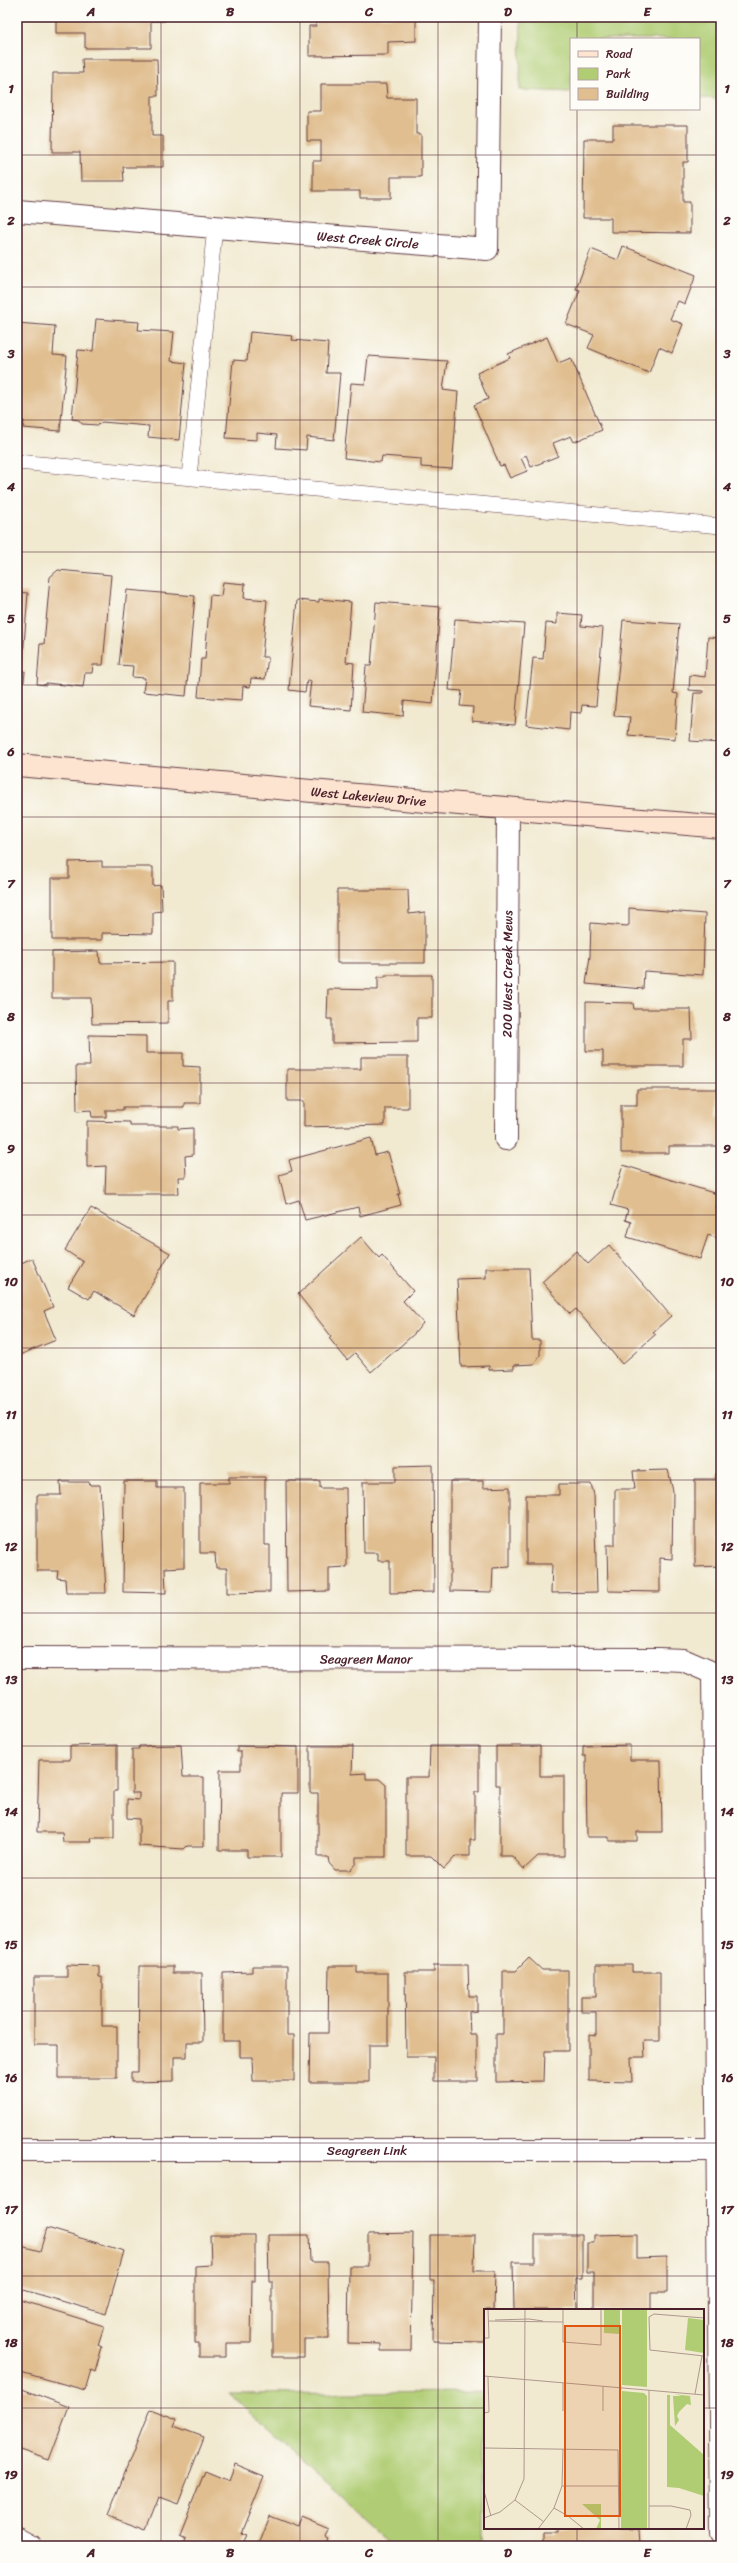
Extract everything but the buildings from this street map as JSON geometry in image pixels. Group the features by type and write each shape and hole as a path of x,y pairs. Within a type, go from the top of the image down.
{"street":[{"name":"West Creek Circle","path":"17,211 488,249 490,17"},
{"name":"West Lakeview Drive","path":"17,765 721,827"},
{"name":"200 West Creek Mews","path":"506,1139 508,808"},
{"name":"Seagreen Manor","path":"17,1658 659,1659 683,1660 713,1673 718,2150"},
{"name":"Seagreen Link","path":"17,2150 718,2150"},
{"path":"718,2150 721,2531"},
{"path":"17,2539 30,2546"}],"lane":[{"path":"189,477 215,227"},
{"path":"17,462 721,526"}],"green space":[{"path":"521,17 721,17 721,99 700,98 700,38 570,38 570,92 520,90"},
{"path":"483,2392 483,2546 396,2546 229,2394"}]}
